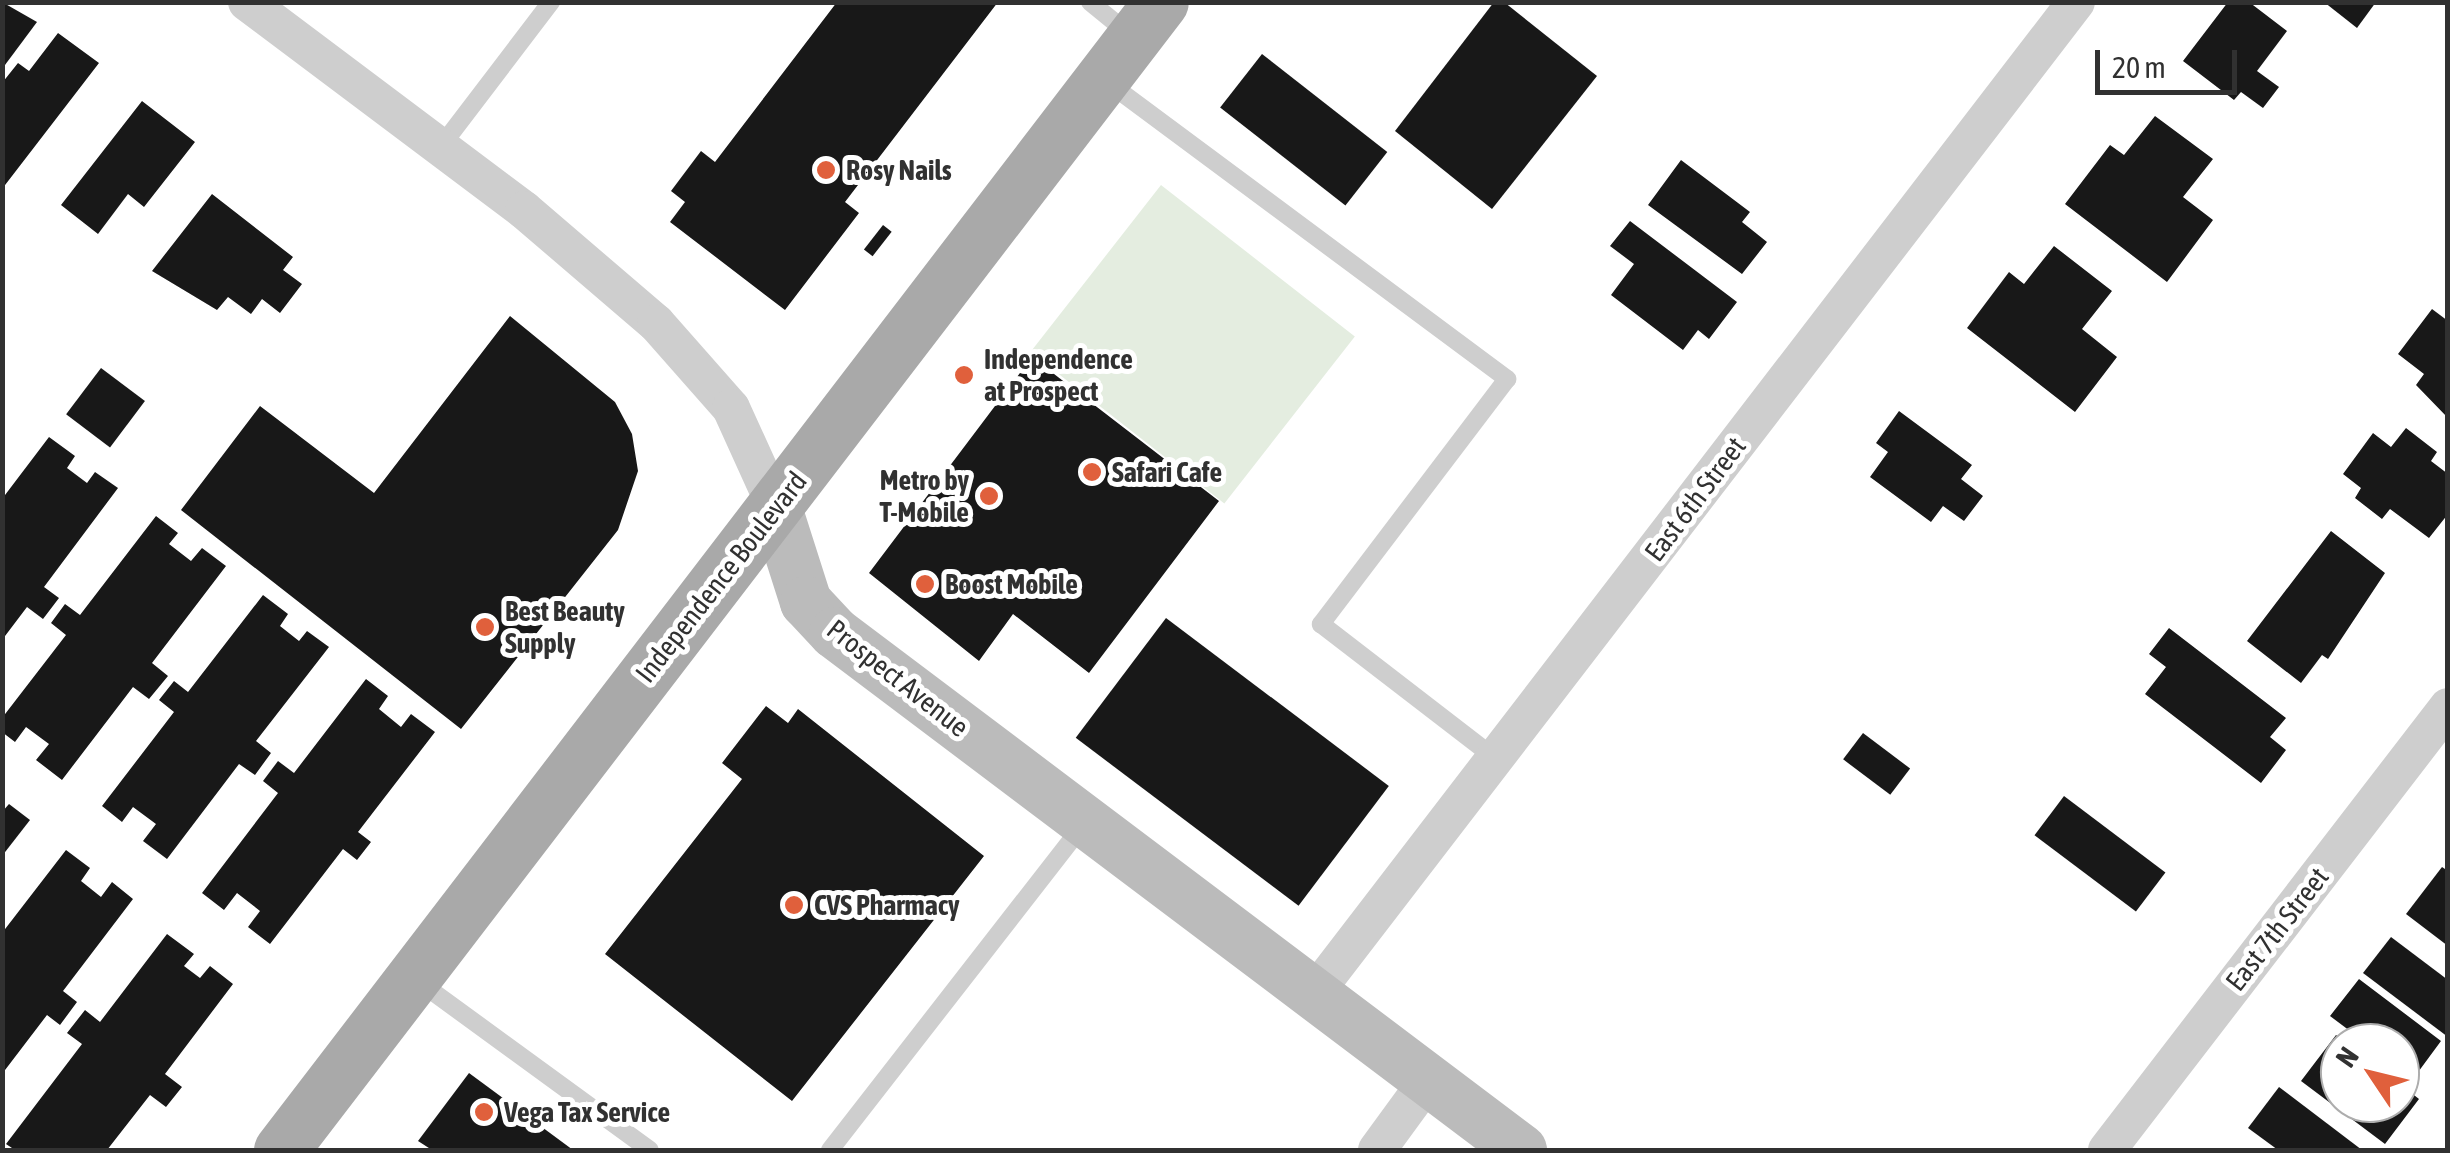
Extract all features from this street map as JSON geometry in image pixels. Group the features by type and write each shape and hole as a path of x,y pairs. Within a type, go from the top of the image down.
{"main road":[{"name":"Independence Boulevard","path":"281,1150 1132,40"},
{"name":"Prospect Avenue","path":"775,505 806,602 835,633 1520,1150"}],"street":[{"name":"Prospect Avenue","path":"246,2 524,210 656,323 730,408 775,505"},
{"name":"East 6th Street","path":"1313,995 2076,2"},
{"name":"East 7th Street","path":"2107,1150 2448,707"},
{"path":"1377,1150 1428,1080"}],"lane":[{"path":"439,149 551,2"},
{"path":"1090,2 1507,379 1321,624 1496,759"},
{"path":"830,1150 1084,822"},
{"path":"414,978 650,1150"}],"shaded area":[{"path":"1161,185 1355,336 1224,504 1030,352"}],"building":[{"path":"2,2 37,22 2,69"},
{"path":"837,2 998,2 845,202 859,213 785,310 670,222 685,202 671,191 701,151 715,162"},
{"path":"1494,2 1504,2 1597,76 1492,209 1395,131"},
{"path":"2228,2 2249,2 2287,31 2257,71 2279,87 2263,108 2241,92 2234,100 2183,61"},
{"path":"2324,2 2376,2 2357,28"},
{"path":"58,33 99,63 2,189 2,83 18,63 29,71"},
{"path":"1262,54 1387,152 1345,205 1220,108"},
{"path":"142,101 195,142 144,207 128,194 98,234 61,205"},
{"path":"2155,116 2213,159 2183,197 2213,220 2167,282 2065,204 2110,145 2124,155"},
{"path":"1681,160 1750,212 1742,222 1767,242 1742,274 1648,205"},
{"path":"212,194 293,257 283,270 302,284 280,313 262,299 251,314 228,297 217,310 152,271"},
{"path":"1630,221 1737,302 1709,339 1698,330 1683,350 1611,295 1634,264 1610,246"},
{"path":"883,225 892,232 873,256 864,249"},
{"path":"2054,246 2112,291 2082,329 2117,357 2075,412 1967,328 2009,272 2024,284"},
{"path":"2432,309 2448,321 2448,418 2416,385 2424,374 2398,354"},
{"path":"510,316 615,402 632,434 638,471 618,530 461,729 181,510 260,406 374,493"},
{"path":"1032,357 1219,501 1089,673 1013,614 979,661 869,573"},
{"path":"101,368 145,401 110,447 66,414"},
{"path":"1899,411 1972,465 1961,479 1983,496 1964,521 1943,506 1931,522 1870,477 1888,452 1876,443"},
{"path":"2406,428 2437,452 2431,461 2448,474 2448,514 2429,538 2390,509 2382,519 2355,498 2361,488 2343,474 2373,433 2391,447"},
{"path":"49,437 75,456 67,468 87,483 95,472 118,488 44,587 59,598 43,619 27,607 2,640 2,499"},
{"path":"156,516 178,533 169,544 191,561 202,548 226,566 152,663 168,676 149,699 133,687 62,780 36,760 49,744 26,727 15,742 2,732 2,718 66,635 51,623 65,604 80,615"},
{"path":"2331,531 2385,573 2328,659 2322,655 2301,683 2247,641"},
{"path":"263,595 288,614 280,626 299,641 307,631 329,647 256,741 271,753 255,775 239,764 167,859 143,841 156,824 133,807 122,822 102,806 174,712 159,700 174,681 188,692"},
{"path":"1166,618 1389,786 1299,906 1076,738"},
{"path":"2169,628 2286,718 2270,737 2286,750 2261,783 2145,694 2166,667 2149,654"},
{"path":"366,679 388,696 379,709 401,727 411,714 435,732 358,832 371,842 357,860 343,849 270,944 248,927 260,911 237,893 224,910 202,893 278,793 263,781 278,761 294,773"},
{"name":"CVS Pharmacy","path":"766,706 788,723 798,709 984,856 792,1101 605,954 742,779 722,763"},
{"path":"1863,733 1910,769 1890,795 1843,759"},
{"path":"2064,796 2165,872 2136,912 2035,835"},
{"path":"9,804 30,820 2,856 2,812"},
{"path":"66,850 90,868 81,881 101,897 112,882 133,899 63,991 77,1002 60,1025 47,1015 2,1074 2,933"},
{"path":"2442,867 2448,871 2448,946 2406,914"},
{"path":"167,934 194,954 184,966 200,978 210,966 233,984 165,1074 182,1087 166,1107 150,1095 107,1150 15,1150 6,1144 82,1044 67,1033 85,1010 100,1022"},
{"path":"2391,937 2448,980 2448,1037 2363,973"},
{"path":"2359,979 2417,1023 2339,1023 2330,1016"},
{"path":"2420,1025 2441,1041 2420,1070"},
{"path":"2320,1056 2320,1095 2301,1081"},
{"path":"469,1073 573,1150 432,1150 418,1141"},
{"path":"2279,1087 2320,1118 2320,1123 2326,1123 2362,1150 2278,1150 2248,1128"},
{"path":"2357,1123 2401,1123 2385,1144"}],"place":[{"name":"Rosy Nails","path":"826,170"},
{"name":"Independence at Prospect","path":"964,375"},
{"name":"Safari Cafe","path":"1092,472"},
{"name":"Metro by T-Mobile","path":"989,496"},
{"name":"Boost Mobile","path":"925,584"},
{"name":"Best Beauty Supply","path":"485,627"},
{"name":"CVS Pharmacy","path":"794,905"},
{"name":"Vega Tax Service","path":"484,1112"}]}
